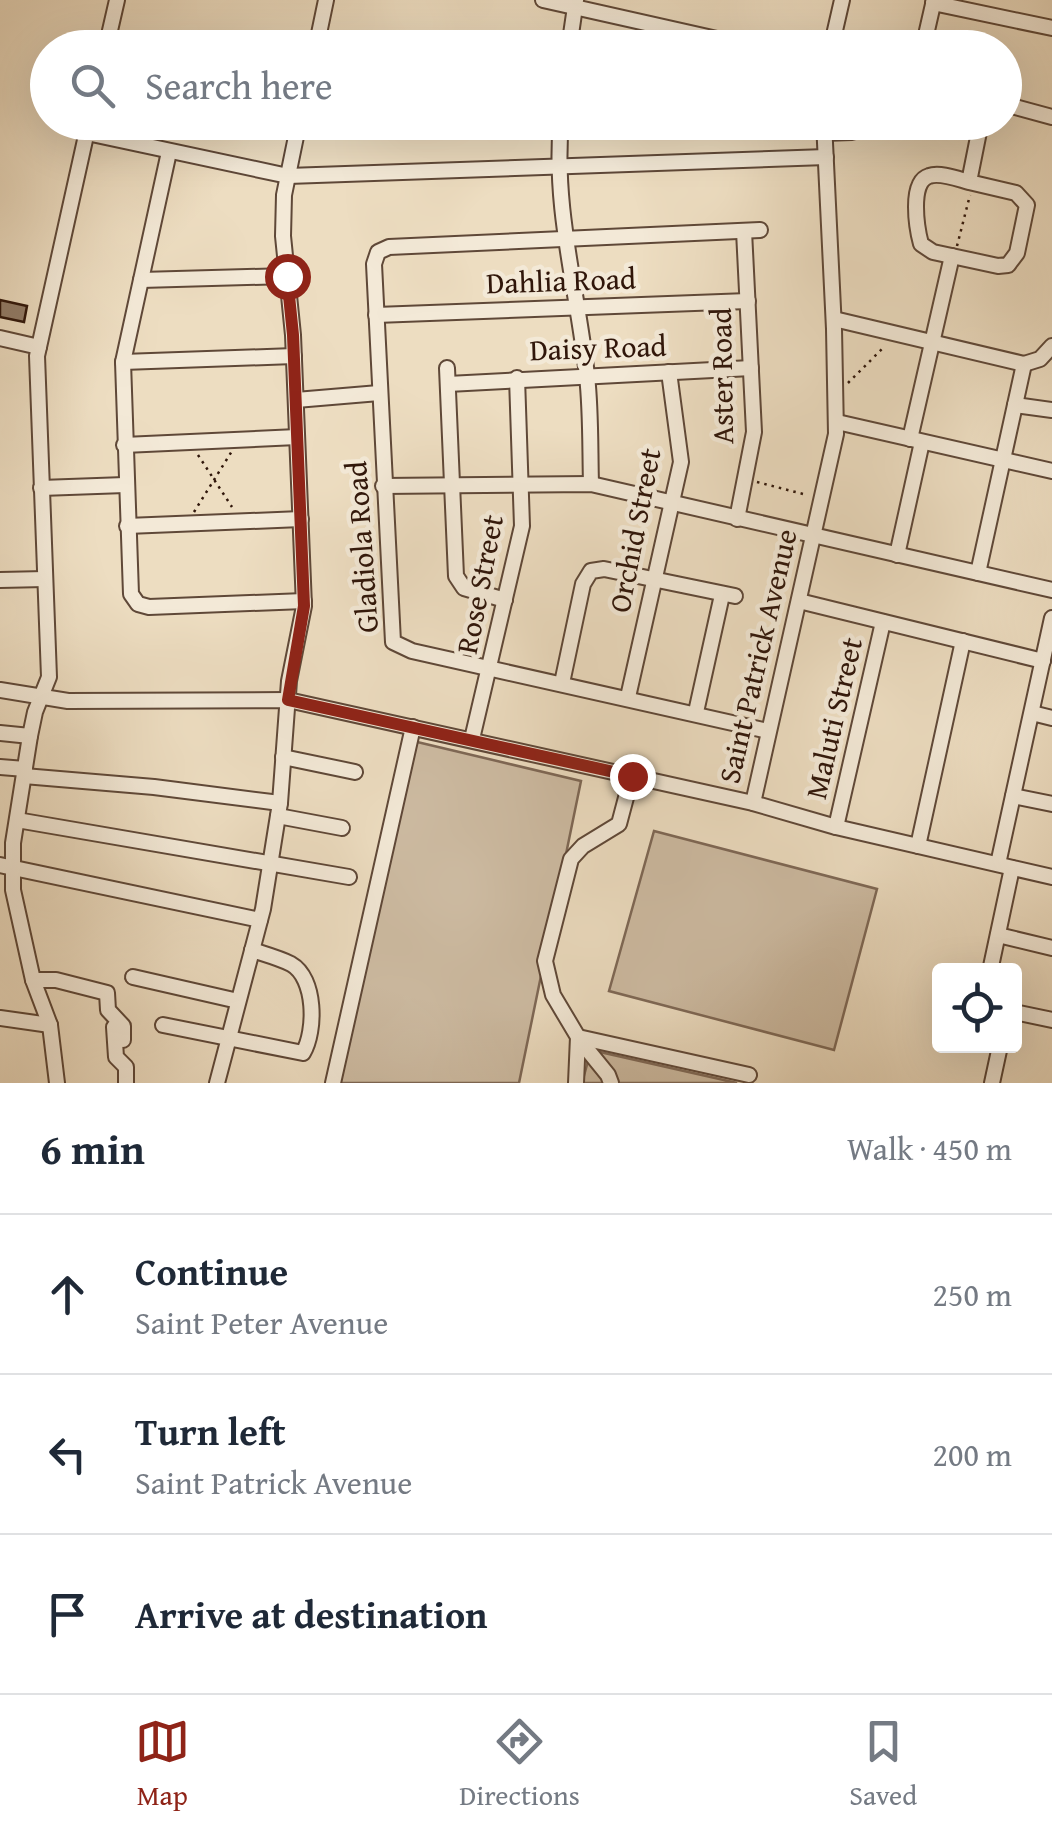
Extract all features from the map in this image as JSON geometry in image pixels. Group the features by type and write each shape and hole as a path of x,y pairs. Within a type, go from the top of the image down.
{"street":[{"path":"110,30 117,0"},
{"path":"320,30 326,0"},
{"path":"543,0 683,30"},
{"path":"835,30 842,0"},
{"path":"927,30 933,1 1052,28"},
{"path":"571,30 575,4"},
{"path":"1022,109 1052,117"},
{"path":"57,1083 50,1025 33,980 7,866 35,712 49,677 36,388 39,346 85,140"},
{"path":"128,140 288,176 826,157"},
{"path":"217,1083 271,864 288,700 304,600 294,356 283,236 295,140"},
{"path":"560,140 558,168 564,238 587,375 591,484"},
{"name":"Saint Patrick Avenue","path":"0,690 68,702 288,700 752,803 837,422 825,140"},
{"path":"969,182 977,140"},
{"path":"169,152 123,362 131,594 138,604 149,607 304,600"},
{"path":"929,176 969,182 1021,196 1027,205 1016,253 1008,265 952,256 928,250 921,244 918,188 929,176"},
{"name":"Aster Road","path":"564,238 752,231 748,301 754,432 737,519"},
{"name":"Gladiola Road","path":"564,238 383,248 374,264 392,642 412,651 768,730"},
{"path":"897,555 932,342 952,256"},
{"path":"141,280 287,276"},
{"name":"Dahlia Road","path":"376,315 748,301"},
{"path":"834,319 1024,364 1040,359 1052,346"},
{"path":"0,338 39,346"},
{"path":"123,362 294,356"},
{"path":"978,574 1024,364"},
{"name":"Daisy Road","path":"505,600 470,591 458,581 447,376 516,378 751,368"},
{"name":"Orchid Street","path":"628,697 681,454 668,372"},
{"name":"Rose Street","path":"472,739 522,526 516,378"},
{"path":"296,400 380,394"},
{"path":"1015,405 1052,410"},
{"path":"837,422 1052,471"},
{"path":"124,445 298,437"},
{"path":"383,486 591,484 1052,590"},
{"path":"41,488 126,485"},
{"path":"128,526 301,518"},
{"path":"562,683 584,584 591,571 604,569 655,580 728,596 696,712"},
{"path":"0,580 45,579"},
{"path":"799,601 1043,660"},
{"path":"992,963 1013,796 1052,618"},
{"name":"Maluti Street","path":"836,826 883,622"},
{"path":"918,846 963,641"},
{"path":"1032,713 1052,718"},
{"path":"334,1083 414,728"},
{"path":"0,733 30,736"},
{"path":"284,758 355,772"},
{"path":"0,767 154,787 279,809 342,828"},
{"path":"611,1083 553,996 545,960 571,859 583,846 619,824 632,776"},
{"path":"1013,796 1052,804"},
{"path":"752,803 1052,876"},
{"path":"17,820 349,877"},
{"path":"7,866 260,920"},
{"path":"998,935 1052,948"},
{"path":"163,1025 303,1053 311,1014 310,991 292,965 252,950"},
{"path":"133,977 238,1001"},
{"path":"33,980 56,980 106,992 108,1010 123,1026 122,1040"},
{"path":"1022,1014 1052,1020"},
{"path":"115,1016 116,1057 126,1066 126,1083"},
{"path":"0,1018 50,1025"},
{"path":"578,1038 749,1075"},
{"path":"576,1083 578,1038"},
{"path":"992,1083 998,1053"}],"path":[{"path":"952,256 971,190 969,182"},
{"path":"836,394 898,334"},
{"path":"190,523 238,440"},
{"path":"188,442 216,478 241,521"},
{"path":"746,480 823,498"}],"shaded area":[{"path":"413,741 581,781 519,1083 336,1083"},
{"path":"654,831 877,889 834,1050 609,991"},
{"path":"591,1050 737,1083 582,1083"}],"building":[{"path":"0,300 27,306 24,322 0,317"}],"route":[{"path":"287,276 304,606 288,700 632,776"}]}
